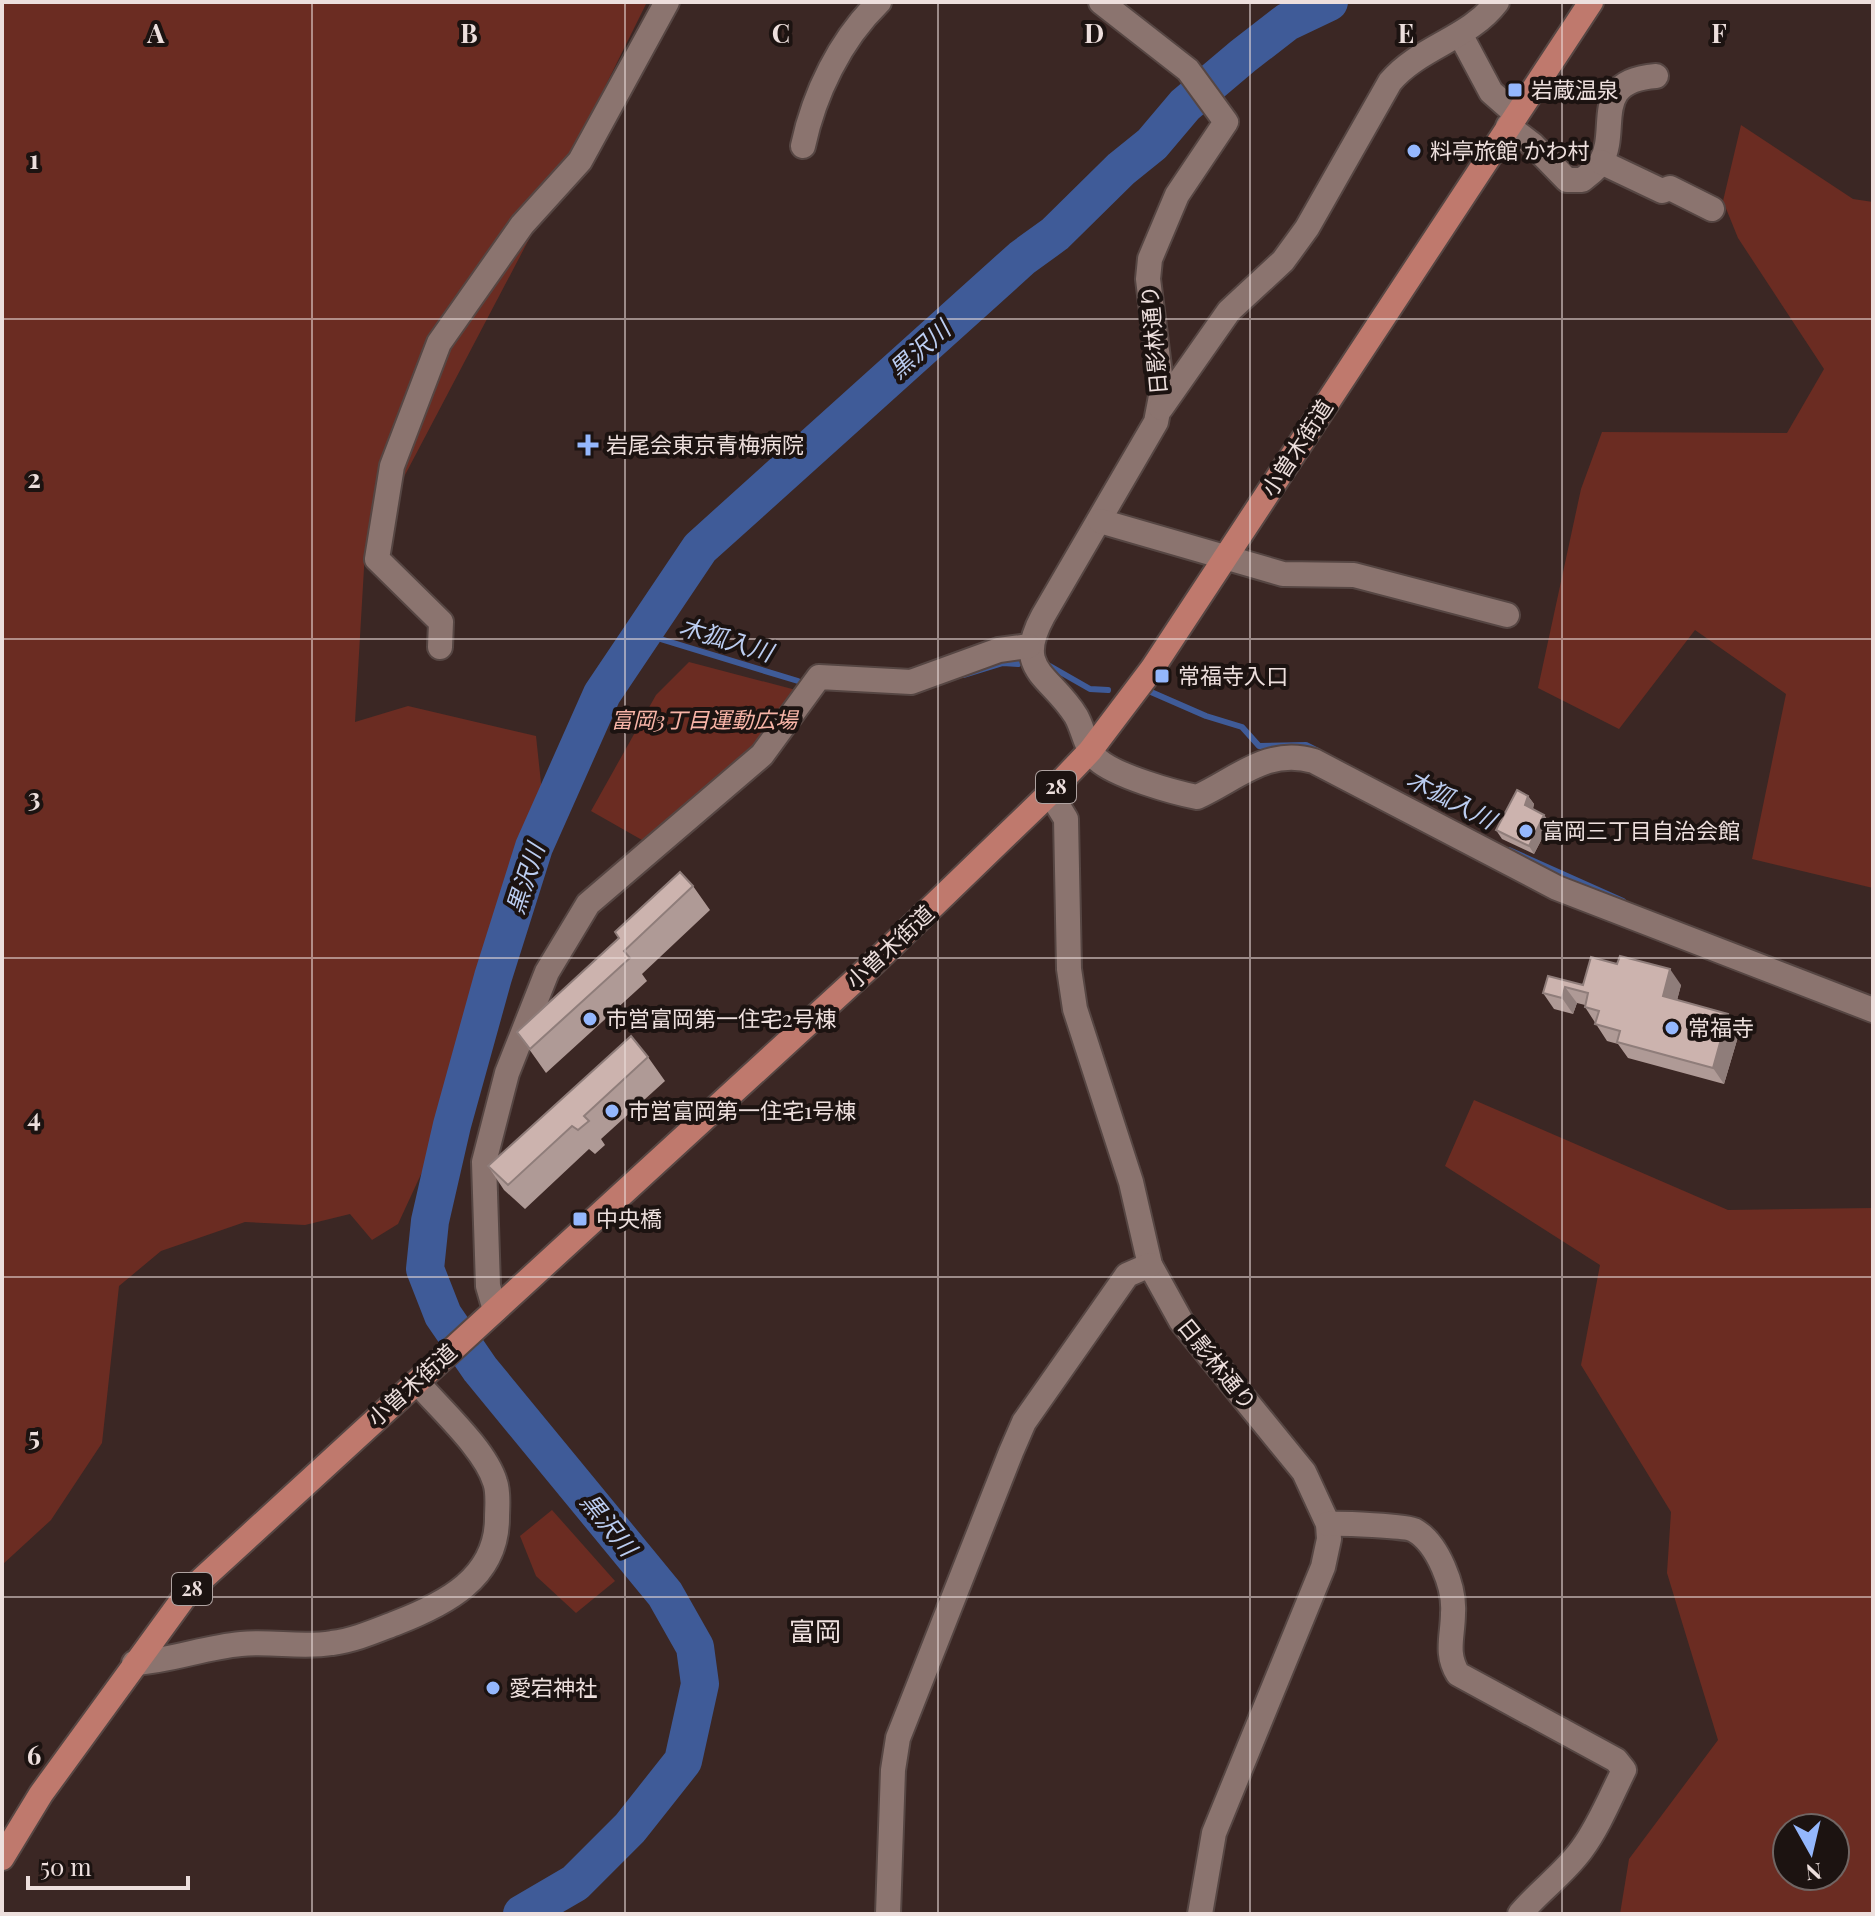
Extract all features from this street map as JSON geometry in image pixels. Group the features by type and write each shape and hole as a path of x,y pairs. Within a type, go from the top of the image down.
{"main road":[{"name":"小曽木街道","path":"2,1858 41,1794 188,1592 863,973 1090,751 1152,669 1591,2"}],"street":[{"path":"440,647 441,622 377,559 392,466 439,343 522,225 580,161 667,2"},
{"path":"803,146 814,101 852,35 879,2"},
{"name":"日影林通り","path":"1029,646 1043,616 1149,436 1159,410 1162,391 1148,279 1150,259 1177,195 1225,126 1225,117 1188,70 1101,2"},
{"path":"1159,410 1229,311 1283,261 1307,228 1390,82 1405,67 1460,34 1497,2"},
{"path":"1460,34 1491,92 1533,145 1567,180 1582,180 1601,162 1607,117 1623,85 1638,77 1656,76"},
{"path":"1601,162 1662,191 1670,188 1712,209"},
{"path":"1100,521 1283,574 1354,575 1507,615"},
{"path":"491,1313 484,1162 507,1073 547,972 588,904 762,755 819,677 911,682 999,650 1029,646 1035,667 1078,719 1090,751 1100,762 1120,772 1197,797 1266,760 1293,756 1314,761 1557,888 1873,1010"},
{"name":"日影林通り","path":"1050,793 1066,819 1069,969 1075,1009 1131,1182 1150,1265 1181,1321 1304,1472 1328,1524"},
{"path":"888,1914 893,1770 898,1738 1011,1452 1024,1422 1127,1275 1150,1265"},
{"path":"134,1663 174,1659 238,1644 301,1646 354,1640 425,1612 459,1592 481,1572 493,1548 497,1525 496,1483 486,1462 426,1374"},
{"path":"1200,1914 1214,1833 1323,1567 1328,1524 1346,1523 1368,1528 1403,1526 1417,1531 1428,1542 1447,1578 1454,1611 1449,1651 1458,1674 1616,1760 1624,1770 1582,1848 1564,1870 1541,1888 1520,1914"}],"green space":[{"path":"2,2 647,2 537,224 365,551 355,722 408,706 536,736 544,811 441,1131 398,1224 372,1240 350,1214 305,1225 245,1222 161,1251 119,1286 102,1443 51,1520 2,1565"},
{"path":"1741,125 1853,199 1873,202 1873,888 1752,859 1786,694 1695,630 1619,729 1538,688 1581,489 1602,432 1787,433 1824,369 1738,238 1723,201"},
{"name":"富岡3丁目運動広場","path":"689,662 796,690 766,736 642,840 591,811 656,695"},
{"path":"1474,1100 1728,1210 1873,1208 1873,1914 1620,1914 1629,1859 1718,1740 1667,1573 1671,1512 1581,1365 1600,1265 1445,1166"},
{"path":"552,1510 615,1581 576,1613 536,1576 520,1536"}],"building":[{"name":"富岡三丁目自治会館","path":"1517,790 1528,796 1525,805 1544,815 1529,846 1496,830"},
{"path":"680,872 693,886 624,951 630,958 530,1049 517,1032 619,938 615,932"},
{"name":"常福寺","path":"1620,956 1670,969 1663,996 1728,1014 1713,1068 1617,1042 1620,1031 1595,1024 1599,1011 1585,1007 1588,993 1565,987 1562,998 1543,993 1548,976 1583,985 1591,957 1617,964"},
{"path":"631,1036 648,1057 584,1116 589,1121 578,1130 572,1126 508,1185 488,1166"}],"waterway":[{"name":"黒沢川","path":"522,1914 575,1883 630,1828 683,1761 700,1684 695,1647 665,1594 480,1369 443,1315 425,1269 430,1221 452,1125 493,977 534,847 602,694 700,548 1022,258 1055,234 1121,169 1152,144 1185,105 1287,22 1329,2"},
{"name":"木狐入川","path":"644,634 798,681"},
{"name":"木狐入川","path":"964,675 1003,663 1018,664"},
{"name":"木狐入川","path":"1048,665 1090,689 1108,690"},
{"name":"木狐入川","path":"1151,692 1206,716 1242,727 1259,746 1306,745 1318,751"},
{"name":"木狐入川","path":"1509,850 1623,901"}],"place":[{"name":"岩蔵温泉","path":"1515,90"},
{"name":"料亭旅館 かわ村","path":"1414,151"},
{"name":"岩尾会東京青梅病院","path":"588,445"},
{"name":"常福寺入口","path":"1162,676"},
{"name":"富岡三丁目自治会館","path":"1526,831"},
{"name":"市営富岡第一住宅2号棟","path":"590,1019"},
{"name":"常福寺","path":"1672,1028"},
{"name":"市営富岡第一住宅1号棟","path":"612,1111"},
{"name":"中央橋","path":"580,1219"},
{"name":"愛宕神社","path":"493,1688"}],"district":[{"name":"富岡","path":"815,1632"}]}
